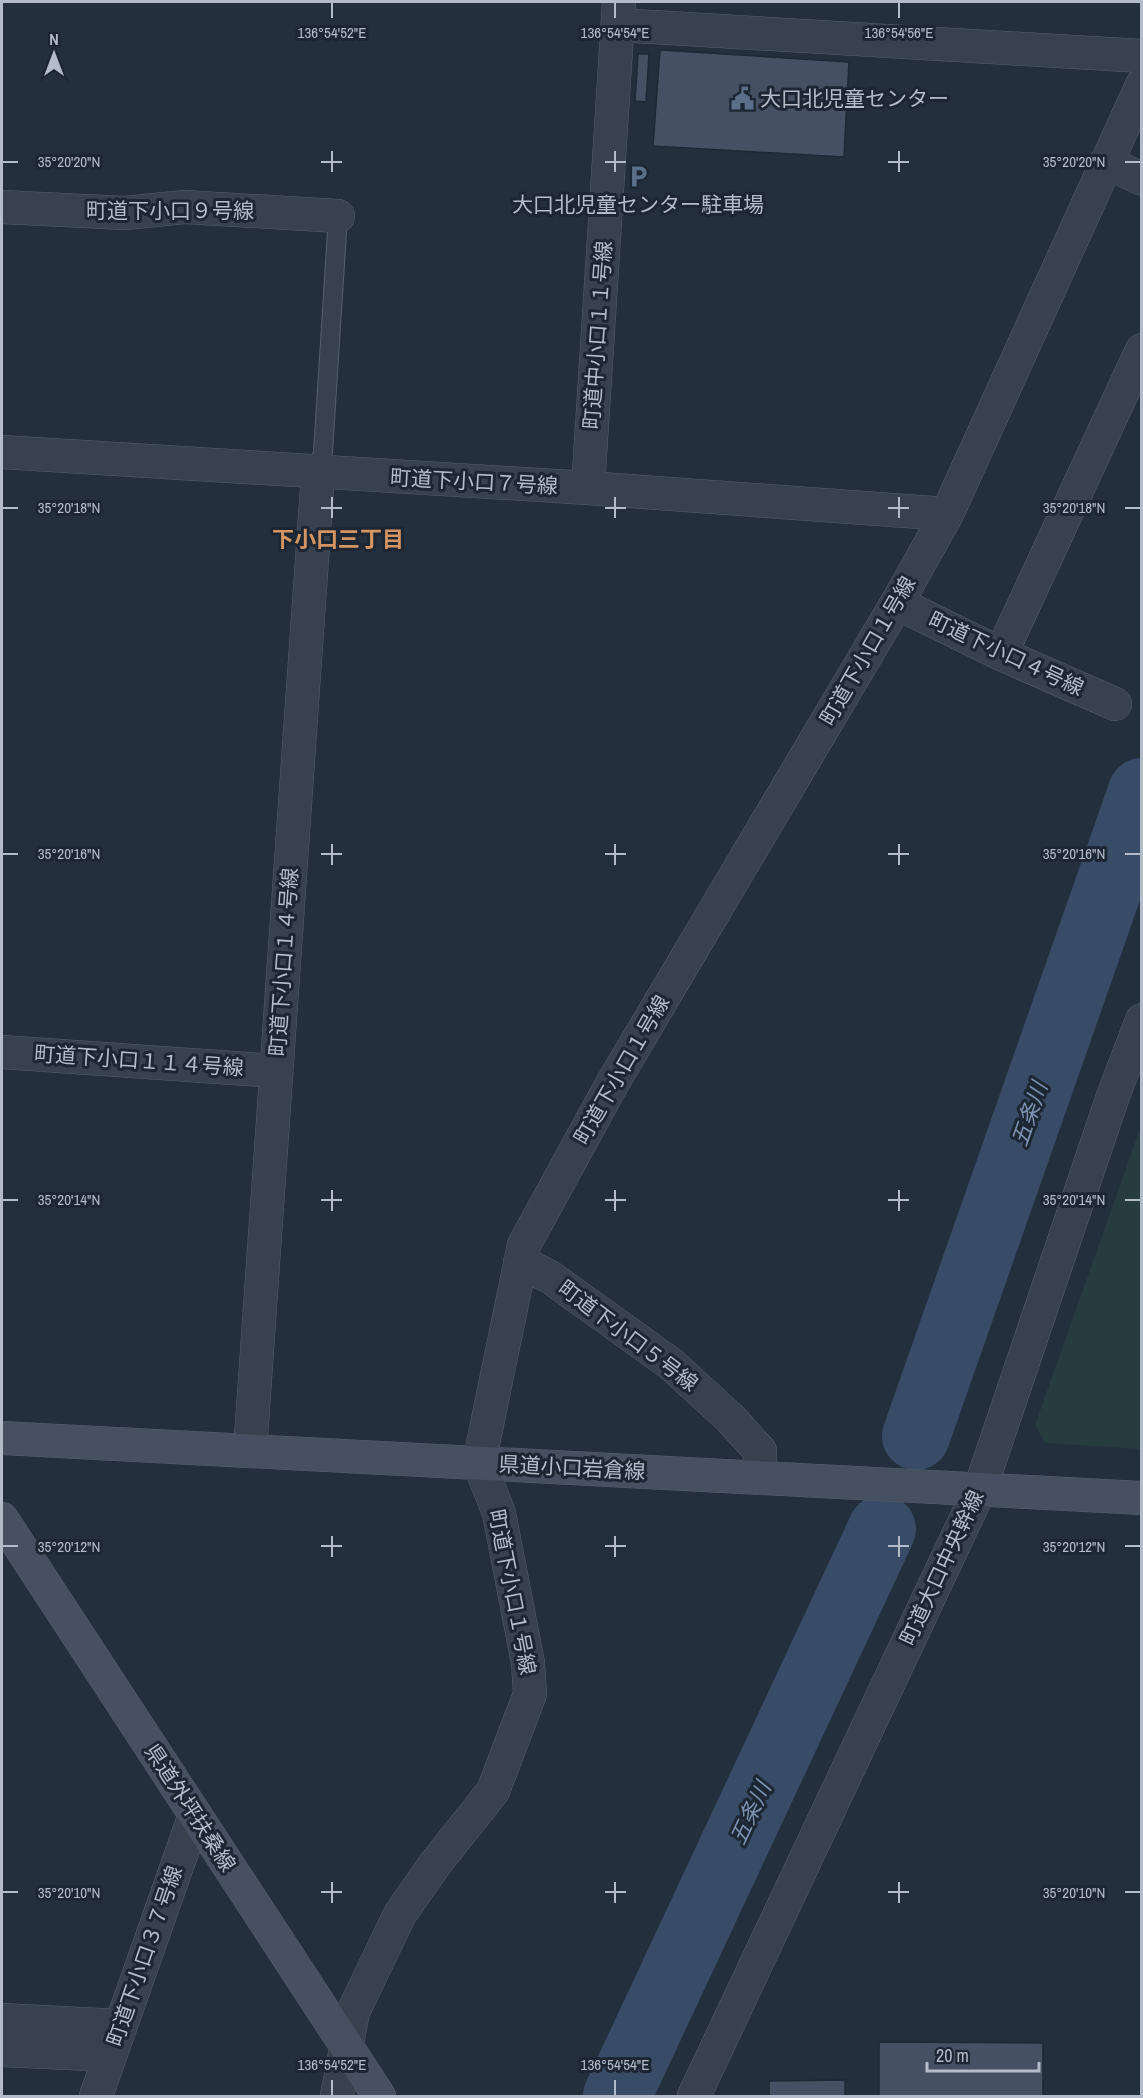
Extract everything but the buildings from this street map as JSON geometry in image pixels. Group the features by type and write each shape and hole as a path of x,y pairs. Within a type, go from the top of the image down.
{"main road":[{"name":"県道小口岩倉線","path":"2,1438 1142,1498"},
{"name":"県道外坪扶桑線","path":"2,1519 379,2097"}],"street":[{"path":"618,13 1142,56"},
{"name":"町道中小口１１号線","path":"588,488 618,13"},
{"name":"町道下小口１号線","path":"337,2097 353,2012 400,1914 435,1864 493,1791 530,1694 528,1663 499,1513 479,1463 524,1245 612,1084 897,603 946,514 1142,86"},
{"path":"1106,162 1142,179"},
{"name":"町道下小口９号線","path":"2,207 125,213 185,207 339,216"},
{"path":"1001,654 1142,350"},
{"name":"町道下小口７号線","path":"2,452 588,488 946,514"},
{"name":"町道下小口１４号線","path":"250,1451 318,472"},
{"name":"町道下小口４号線","path":"897,603 1001,654 1115,704"},
{"name":"町道大口中央幹線","path":"694,2097 980,1489 1113,1096 1142,1020"},
{"name":"町道下小口１１４号線","path":"2,1052 276,1071"},
{"name":"町道下小口５号線","path":"520,1262 550,1277 671,1364 730,1418 760,1451 759,1478"},
{"name":"町道下小口３７号線","path":"96,2097 195,1815"},
{"path":"2,2020 115,2040"},
{"path":"2,2050 115,2040"}],"lane":[{"path":"318,472 323,452 339,216"}],"green space":[{"path":"1141,1126 1141,1449 1045,1443 1035,1425"}],"waterway":[{"name":"五条川","path":"916,1436 1142,792"},
{"name":"五条川","path":"617,2096 882,1529"}],"place":[{"name":"大口北児童センター","path":"742,99"},
{"name":"大口北児童センター駐車場","path":"638,177"}],"district":[{"name":"下小口三丁目","path":"338,539"}]}
